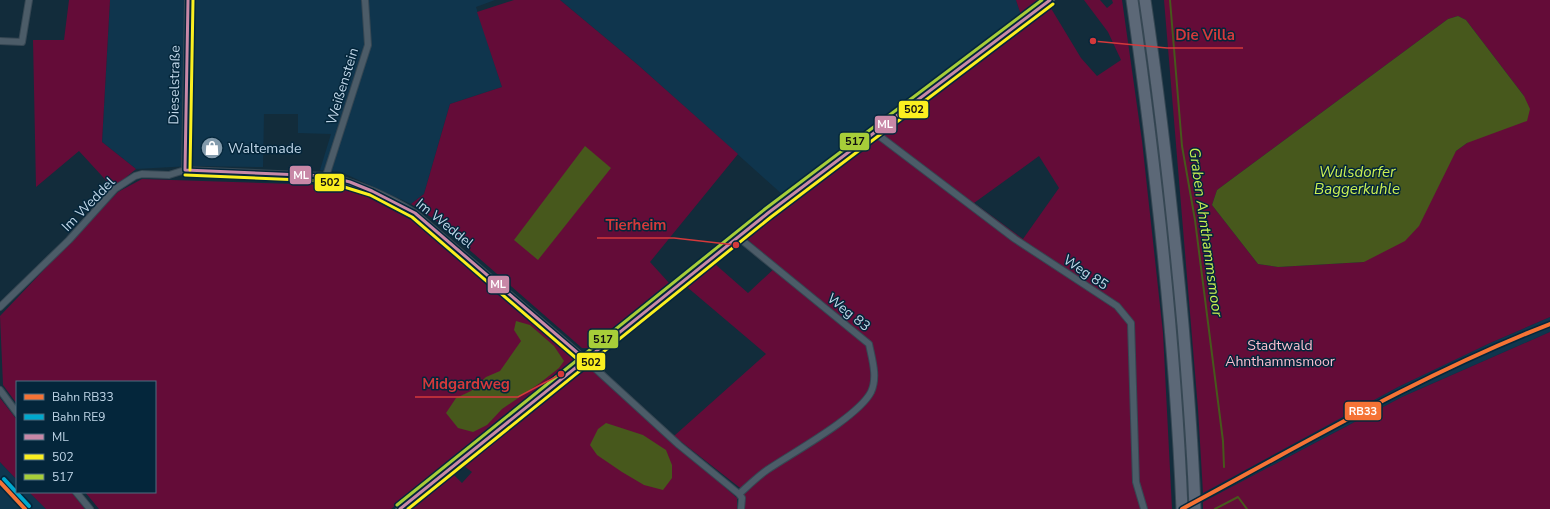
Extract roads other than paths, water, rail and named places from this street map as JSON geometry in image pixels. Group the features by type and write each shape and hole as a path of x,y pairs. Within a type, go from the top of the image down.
{"highway":[{"path":"1132,0 1146,97 1168,301 1182,509"},
{"path":"1145,0 1172,212 1188,385 1195,509"}],"street":[{"path":"0,41 22,42 28,0"},
{"name":"Dieselstraße","path":"185,170 188,0"},
{"name":"Weißenstein","path":"326,176 368,45 365,0"},
{"path":"400,509 738,237 874,132 1050,0"},
{"name":"Weg 85","path":"874,132 1016,239 1117,306 1131,322 1136,482 1144,509"},
{"name":"Im Weddel","path":"0,307 69,240 115,190 135,176 142,174 169,175 185,170 326,176 344,180 390,198 415,213 586,360 679,445 739,494"},
{"name":"Weg 83","path":"738,237 869,344 875,374 871,392 858,408 833,427 765,471 739,494"},
{"path":"0,390 16,412"},
{"path":"77,493 90,509"},
{"path":"739,494 742,498 741,509"}],"water":[{"name":"Wulsdorfer Baggerkuhle","path":"1458,16 1466,20 1524,96 1530,109 1527,121 1467,143 1456,151 1419,226 1405,241 1364,262 1278,267 1258,264 1212,205 1217,190 1448,19"},
{"path":"585,146 611,168 538,260 514,240"},
{"path":"516,321 530,325 554,346 564,361 559,368 540,383 502,409 487,425 473,432 458,428 446,413 456,398 471,391 486,377 500,371 521,341 514,330"},
{"path":"606,423 643,435 666,450 672,465 672,478 663,490 644,485 597,455 590,445 598,429"}],"waterway":[{"name":"Graben Ahnthammsmoor","path":"1170,0 1182,146 1195,220 1223,441 1224,467"},
{"path":"1215,509 1238,497 1247,509"}],"rail line":[{"name":"RB33","path":"1182,509 1409,387 1502,344 1550,324"},
{"name":"RE9","path":"4,479 16,492"},
{"name":"RB33","path":"0,482 25,509"},
{"name":"RE9","path":"17,493 29,506"}],"place":[{"name":"Die Villa","path":"1093,41"},
{"name":"Waltemade","path":"212,148"},
{"name":"Tierheim","path":"736,245"},
{"name":"Midgardweg","path":"561,374"}],"park label":[{"name":"Stadtwald Ahnthammsmoor","path":"1280,354"}]}
